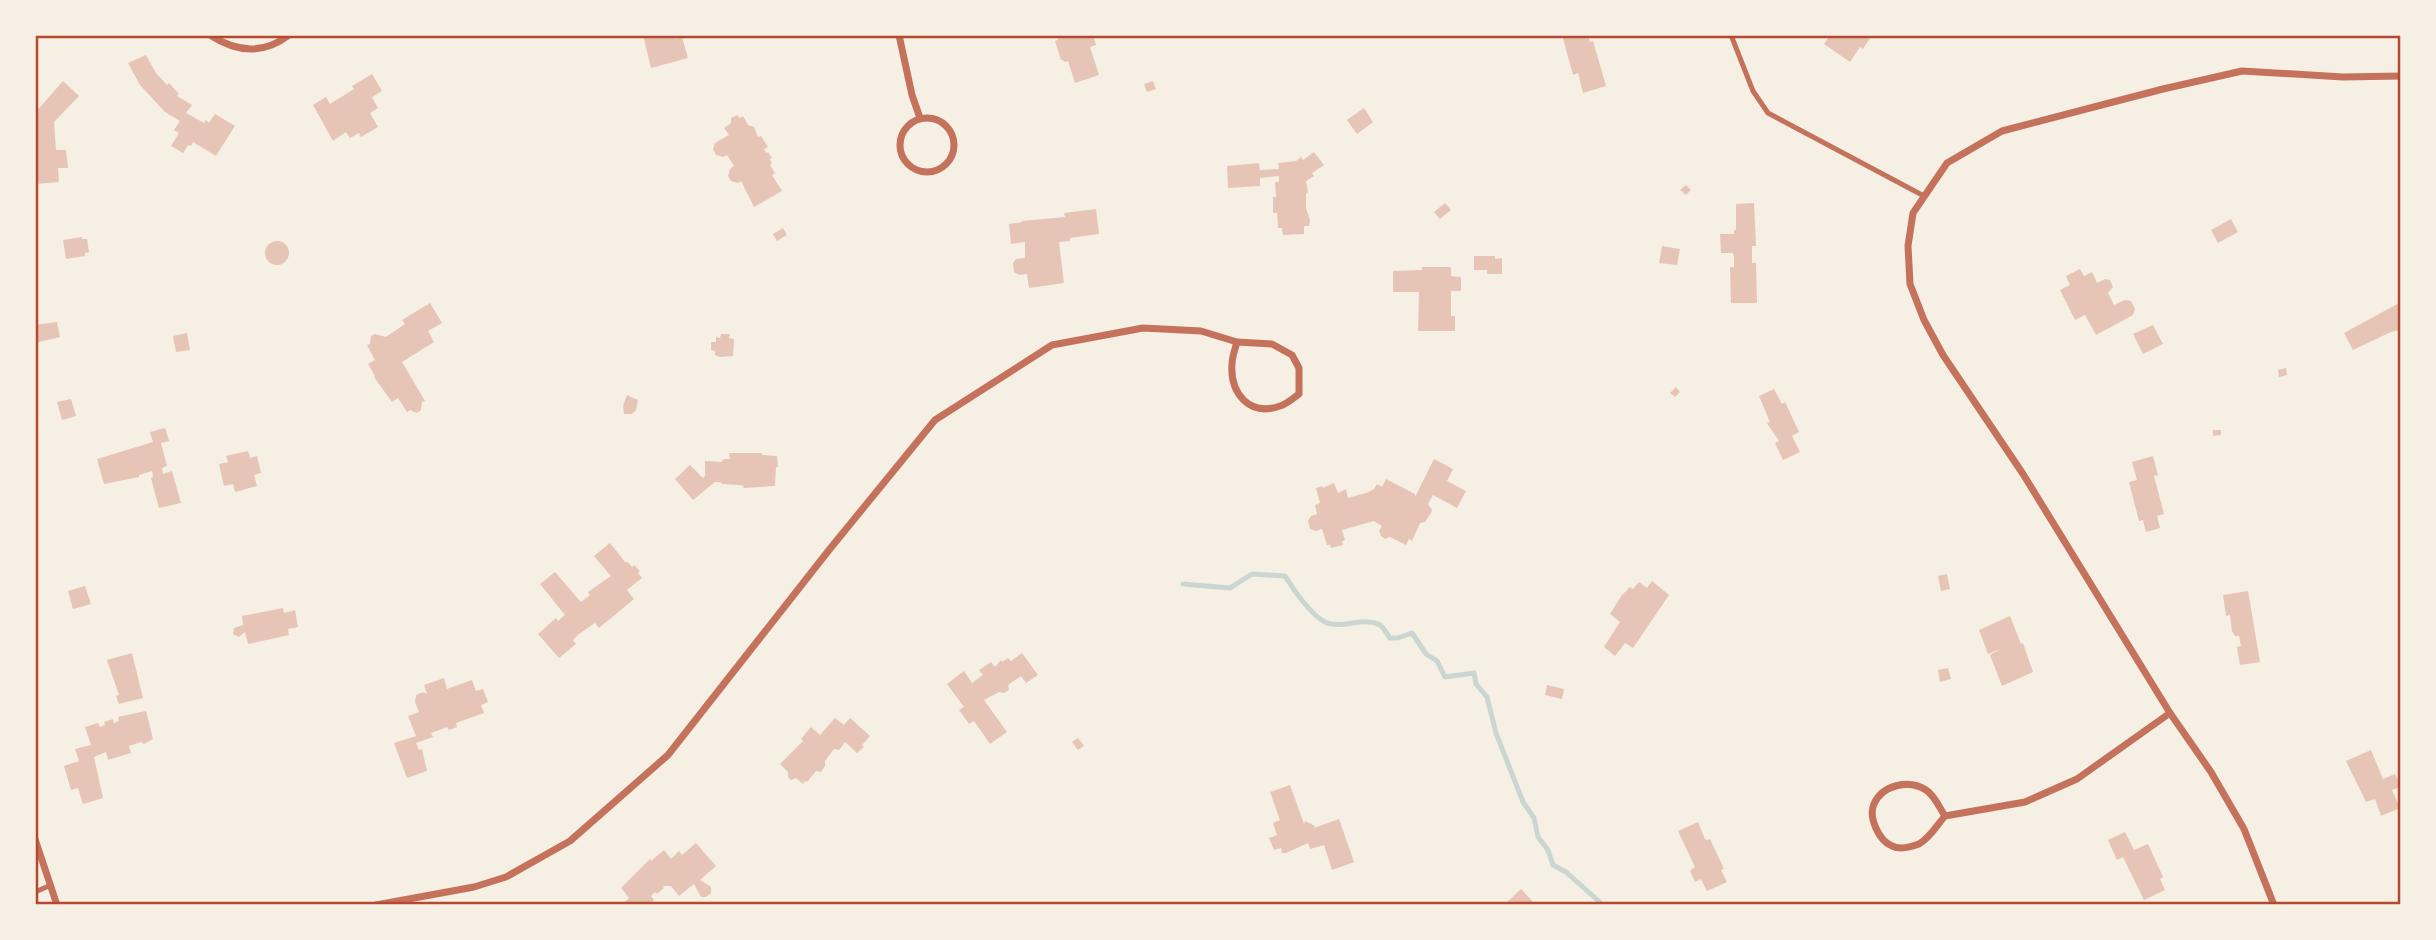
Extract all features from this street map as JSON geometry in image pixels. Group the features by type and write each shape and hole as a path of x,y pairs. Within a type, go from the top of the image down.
{"street":[{"path":"210,35 231,47 254,50 277,44 289,35"},
{"path":"899,35 912,95 920,118"},
{"path":"2274,905 2244,829 2211,772 2170,713 2023,474 1943,355 1924,320 1910,284 1908,246 1913,212 1947,163 2002,131 2242,71 2343,77 2401,76"},
{"path":"920,118 932,118 942,122 950,131 953,142 952,155 947,163 930,171 911,167 903,159 900,148 900,138 905,128 920,118"},
{"path":"376,905 474,887 506,877 570,841 668,755 935,420 1052,345 1143,328 1201,331 1237,342 1272,344 1292,355 1298,368 1299,394 1282,406 1264,410 1248,404 1236,392 1231,365 1237,342"},
{"path":"1945,816 1927,791 1914,785 1903,784 1887,789 1874,803 1872,813 1878,832 1893,846 1905,848 1919,844 1929,837 1945,816 2025,802 2077,779 2170,713"},
{"path":"35,839 57,905"}],"lane":[{"path":"1731,35 1753,91 1768,113 1924,196"},
{"path":"35,892 51,885"}],"building":[{"path":"643,35 674,35 675,39 682,37 688,58 651,68"},
{"path":"1057,35 1093,35 1096,45 1090,47 1099,75 1075,83 1068,61 1061,60 1055,41 1058,40"},
{"path":"1562,35 1588,35 1590,42 1593,41 1606,86 1583,93 1578,73 1573,75"},
{"path":"1830,35 1872,35 1850,62 1824,44"},
{"path":"146,55 156,73 167,85 169,83 179,94 177,96 192,105 186,113 204,123 206,120 209,123 215,114 235,126 216,156 193,142 183,153 171,146 179,133 174,130 180,121 165,112 140,85 128,63"},
{"path":"372,74 382,91 372,97 378,108 370,113 378,127 361,137 359,133 350,138 346,132 333,141 313,105 326,97 330,104"},
{"path":"63,81 79,96 54,122 56,150 66,150 68,168 58,168 59,182 35,184 35,113"},
{"path":"1153,81 1156,89 1147,92 1144,84"},
{"path":"1364,108 1373,122 1357,134 1347,120"},
{"path":"737,115 740,118 743,116 748,125 754,127 758,137 761,136 768,147 764,149 772,158 770,165 775,173 772,175 782,191 754,207 741,181 731,181 728,176 734,166 727,155 716,155 713,149 715,143 729,135 724,128 731,123 731,118"},
{"path":"1314,152 1324,165 1306,181 1306,208 1310,220 1309,226 1304,226 1304,234 1283,235 1282,228 1278,228 1277,213 1273,213 1273,197 1276,197 1275,182 1279,182 1279,176 1260,178 1260,186 1228,188 1227,166 1259,163 1260,170 1279,169 1278,163 1296,161 1301,157 1303,160"},
{"path":"1686,185 1691,190 1686,195 1680,190"},
{"path":"1445,203 1451,210 1440,219 1434,212"},
{"path":"1754,203 1756,246 1752,246 1752,263 1756,263 1757,303 1731,303 1730,267 1734,267 1734,257 1733,253 1721,253 1720,234 1734,234 1736,204"},
{"path":"1096,209 1099,234 1059,242 1064,283 1029,288 1027,274 1019,275 1014,272 1013,263 1016,259 1025,258 1025,242 1011,244 1009,224 1065,217 1064,213"},
{"path":"2231,219 2238,232 2218,243 2211,230"},
{"path":"783,228 787,235 777,241 773,234"},
{"path":"82,237 87,239 89,252 85,253 85,256 66,259 63,240"},
{"path":"277,241 286,244 289,253 286,262 277,265 268,262 265,253 268,244"},
{"path":"1662,246 1680,249 1677,265 1659,263"},
{"path":"1474,256 1502,258 1502,274 1487,274 1487,270 1474,270"},
{"path":"1422,267 1451,267 1451,276 1461,277 1461,291 1451,291 1451,316 1455,316 1455,331 1418,331 1419,292 1393,292 1393,271 1422,270"},
{"path":"2080,269 2084,276 2092,272 2097,283 2110,280 2113,287 2108,293 2114,305 2125,300 2131,301 2135,309 2133,315 2096,335 2085,315 2075,320 2060,290 2070,285 2066,276"},
{"path":"2401,302 2401,330 2353,350 2344,333"},
{"path":"430,303 442,323 428,331 434,342 402,362 425,401 417,413 410,410 407,412 398,398 392,402 374,377 368,364 375,360 367,345 370,344 371,336 375,334 386,337 405,324 402,320"},
{"path":"57,322 60,337 35,343 35,325"},
{"path":"2153,325 2163,344 2143,354 2133,334"},
{"path":"187,333 190,350 176,352 173,336"},
{"path":"721,334 730,334 729,338 734,339 733,356 720,357 711,350 711,342 716,342 716,337 720,338"},
{"path":"2286,368 2287,375 2279,377 2278,370"},
{"path":"1676,387 1680,392 1675,397 1670,393"},
{"path":"1774,389 1782,404 1785,402 1799,432 1792,436 1800,452 1783,460 1775,443 1779,441 1767,423 1770,422 1759,396"},
{"path":"627,395 638,400 636,410 632,414 624,414 623,406"},
{"path":"71,399 76,416 62,420 57,402"},
{"path":"165,428 169,441 161,443 167,466 162,468 163,474 172,471 181,503 159,508 151,478 152,471 139,477 104,484 97,459 153,442 150,432"},
{"path":"2213,430 2221,430 2221,435 2213,436"},
{"path":"248,451 250,458 257,456 261,473 254,475 257,486 235,492 233,484 224,486 219,464 228,462 226,456"},
{"path":"729,453 777,456 775,486 743,488 744,486 715,482 693,500 675,479 690,465 703,478 705,461 721,462 730,459"},
{"path":"2153,456 2158,475 2154,476 2164,514 2157,516 2160,528 2146,532 2143,520 2139,521 2129,482 2137,480 2132,462"},
{"path":"1434,459 1453,469 1447,481 1466,491 1457,508 1433,495 1428,504 1431,513 1425,522 1420,523 1412,541 1409,539 1406,545 1390,537 1385,539 1381,536 1379,531 1382,526 1374,521 1342,530 1345,540 1342,541 1343,545 1331,548 1327,545 1322,529 1310,529 1308,521 1311,516 1317,514 1315,505 1320,503 1316,488 1334,483 1338,493 1346,489 1348,498 1369,492 1377,484 1382,487 1386,479 1415,494 1415,497"},
{"path":"610,543 625,562 640,571 638,573 642,578 627,590 634,599 599,628 595,623 579,634 573,640 576,644 559,658 538,634 556,618 558,621 565,615 540,584 555,572 581,602 590,595 588,592 611,576 594,556"},
{"path":"1947,574 1950,589 1941,591 1938,576"},
{"path":"1652,581 1669,595 1633,648 1625,643 1615,656 1604,647 1620,622 1610,614 1630,587 1633,589 1639,582 1647,588"},
{"path":"85,586 91,604 73,609 68,591"},
{"path":"2248,591 2260,662 2240,665 2237,647 2241,646 2239,636 2235,636 2232,631 2230,615 2226,616 2223,595"},
{"path":"283,608 284,613 295,610 298,627 288,629 289,635 248,644 245,632 239,637 233,634 234,628 243,625 242,616"},
{"path":"2010,616 2033,672 2002,686 1990,655 2000,649 1988,654 1979,630"},
{"path":"132,653 143,698 119,704 116,696 119,695 107,660"},
{"path":"1022,653 1038,675 1026,683 1021,676 1008,685 1009,690 984,700 1007,732 990,744 974,721 969,724 959,710 964,707 947,684 964,671 972,683 983,675 979,670 991,662 995,667 1001,660 1002,662 1008,658 1011,661"},
{"path":"1948,668 1951,679 1940,682 1938,670"},
{"path":"444,678 447,689 472,680 476,691 483,689 488,702 481,705 484,713 456,723 457,727 449,730 447,727 431,733 433,737 416,743 419,750 422,749 427,771 407,778 394,743 416,736 408,716 419,712 415,702 416,695 423,692 427,694 424,685"},
{"path":"1547,685 1564,689 1562,699 1545,695"},
{"path":"146,711 153,739 144,744 141,742 129,746 131,753 108,760 106,752 94,757 103,798 83,804 78,788 71,790 64,766 79,761 75,749 91,745 85,727 98,723 100,727 105,725 104,722 113,719 114,723 119,721 118,717"},
{"path":"835,718 844,725 850,718 870,736 862,745 864,747 857,753 845,742 839,750 834,749 821,772 816,771 807,782 803,784 796,778 791,780 780,764 803,741 801,739 811,727 820,735"},
{"path":"1078,738 1084,746 1078,750 1072,742"},
{"path":"2371,750 2383,779 2395,774 2401,787 2392,790 2400,808 2381,816 2375,799 2366,802 2346,761"},
{"path":"1290,785 1304,824 1305,821 1315,826 1314,828 1339,819 1354,862 1332,870 1324,845 1310,849 1308,843 1286,853 1282,853 1281,848 1274,850 1269,838 1277,835 1273,823 1280,820 1270,792"},
{"path":"1698,822 1706,840 1710,839 1727,882 1707,891 1701,879 1695,882 1690,871 1695,867 1678,831"},
{"path":"2125,832 2134,850 2148,844 2163,877 2160,879 2165,890 2144,900 2123,857 2117,860 2108,840"},
{"path":"696,843 716,866 700,880 711,887 711,893 701,897 694,884 679,896 671,886 663,886 657,894 655,892 651,896 654,900 649,905 628,905 625,902 629,898 621,888 650,859 651,861 664,850 671,859 679,851 682,855"},
{"path":"1521,889 1536,905 1504,905"}],"waterway":[{"path":"1183,584 1230,588 1252,574 1285,576 1308,608 1325,622 1338,625 1373,623 1380,625 1390,638 1412,633 1426,654 1437,661 1445,677 1474,673 1476,684 1487,697 1496,733 1523,802 1534,818 1538,837 1548,850 1553,865 1566,872 1603,905"}]}
